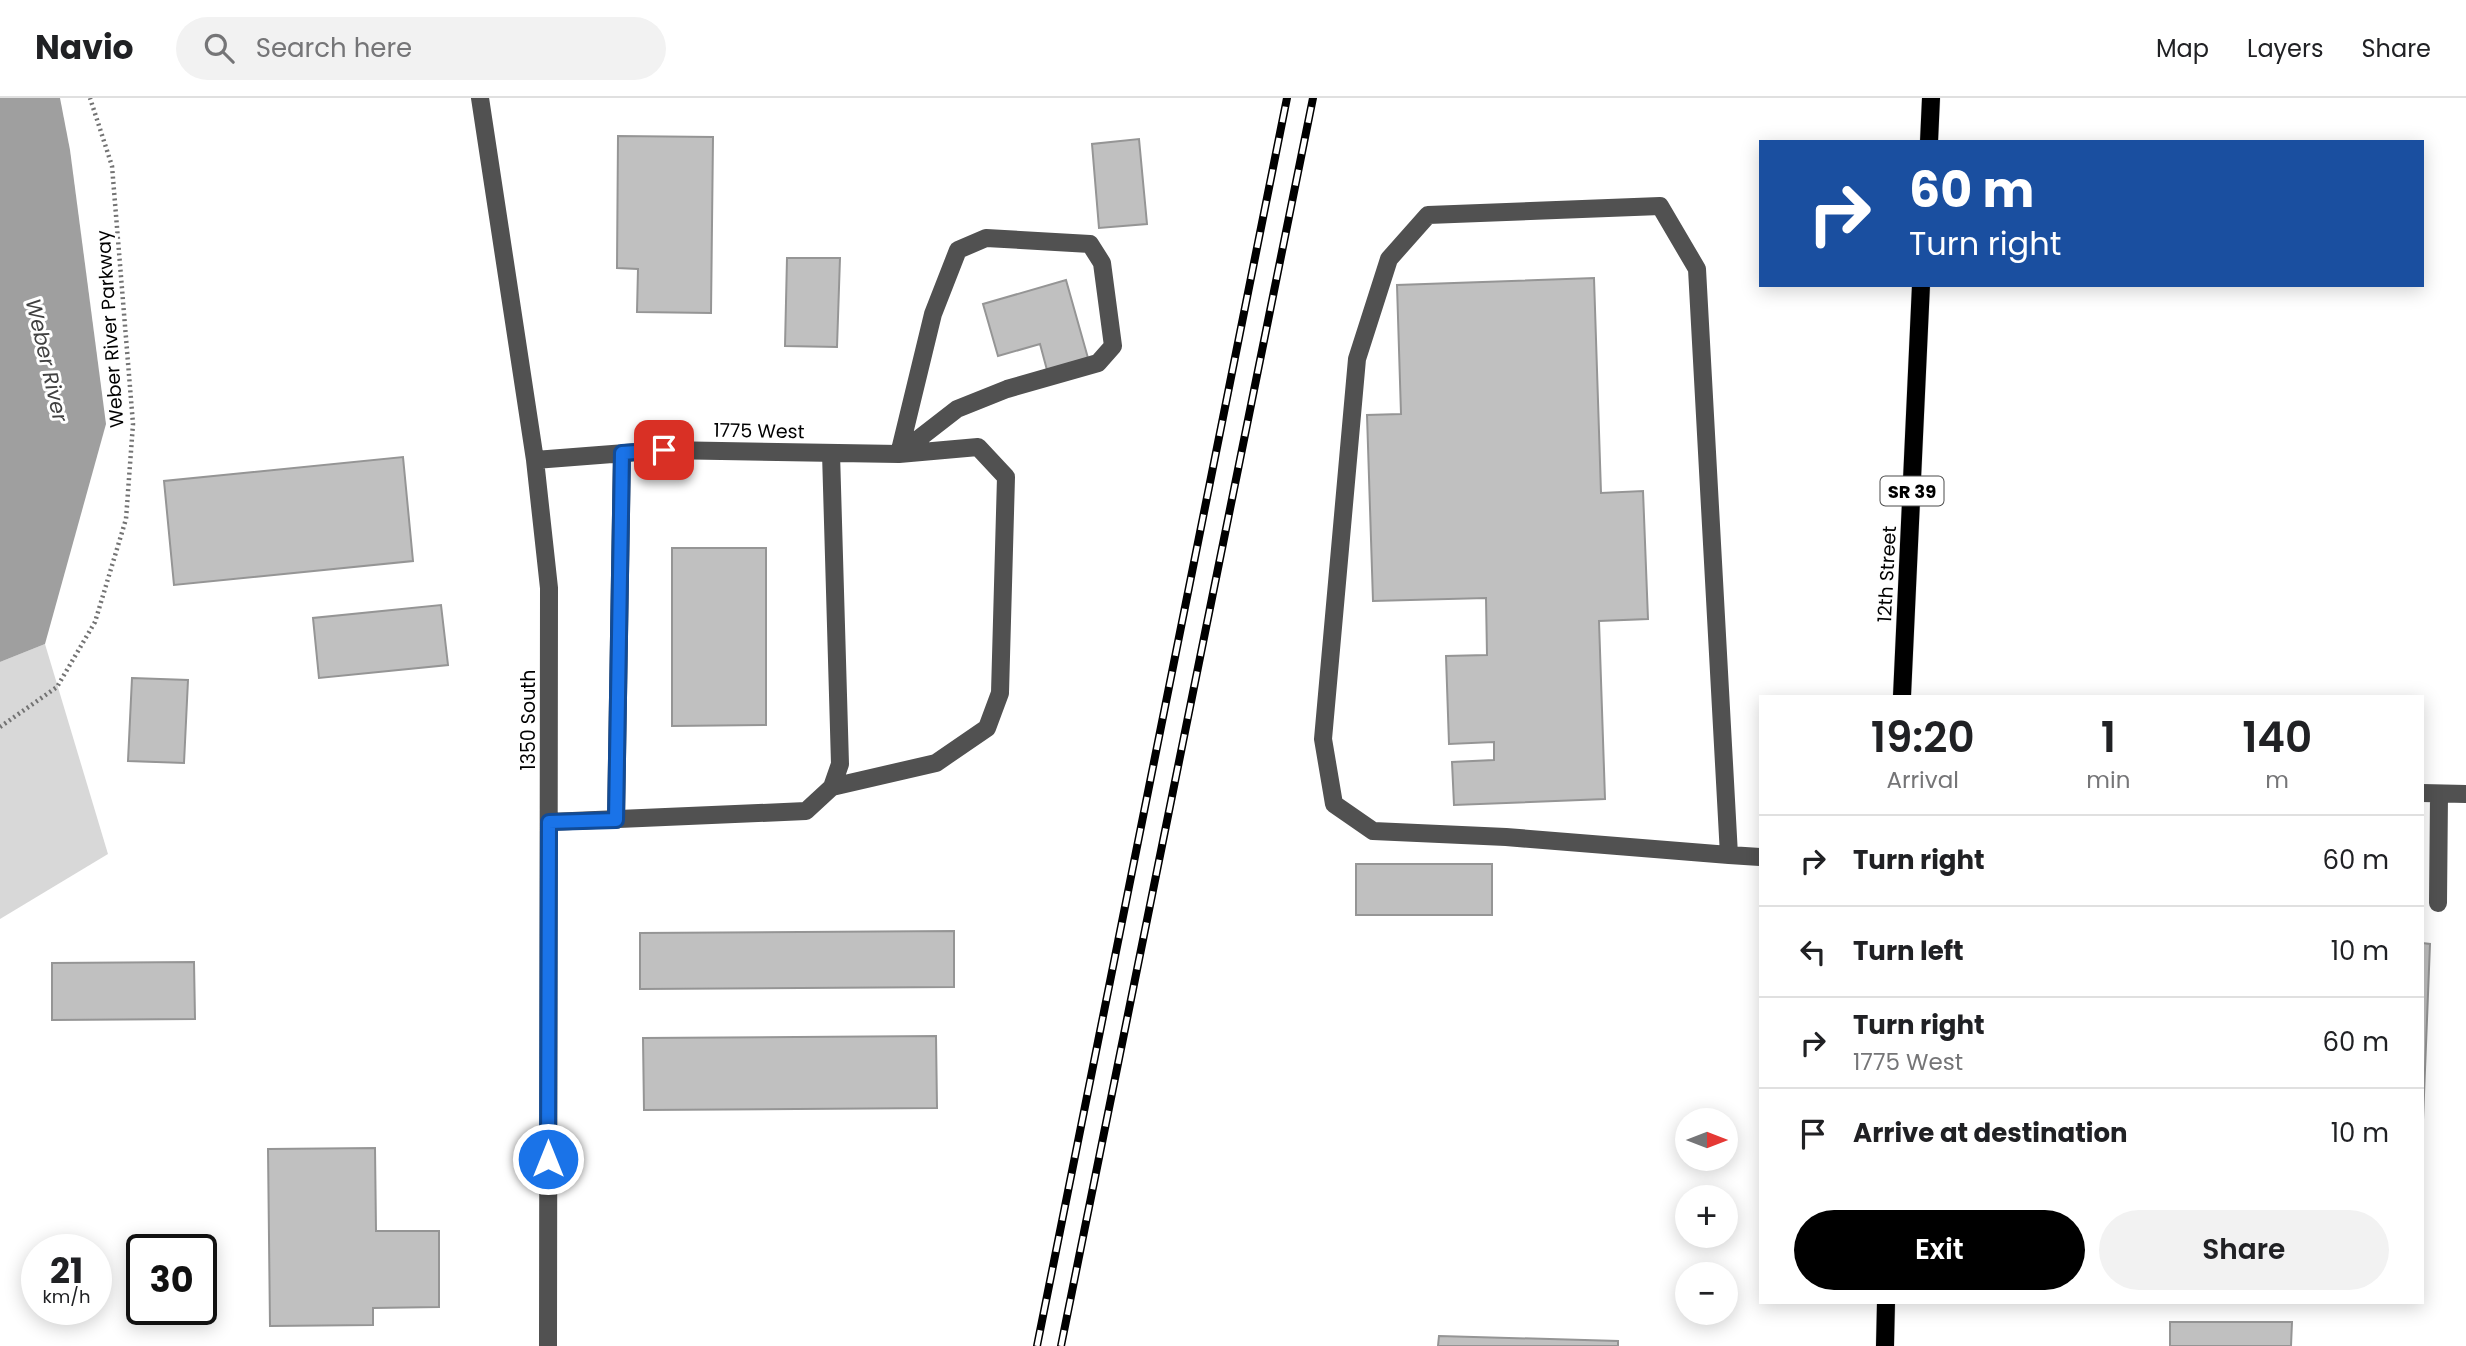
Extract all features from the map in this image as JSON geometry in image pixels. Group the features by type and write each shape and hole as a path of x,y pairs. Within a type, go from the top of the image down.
{"main road":[{"path":"1929,140 1931,98"},
{"name":"12th Street","path":"1902,695 1922,287"},
{"path":"1885,1346 1886,1304"}],"street":[{"name":"1350 South","path":"480,98 535,460 549,588 548,1346"},
{"path":"1729,855 1697,269 1660,206 1428,215 1389,259 1357,359 1323,739 1334,804 1373,831 1506,837 1729,855 1759,857"},
{"path":"986,238 1090,244 1102,263 1114,346 1098,363 1007,389 957,409 899,454 933,314 958,250 986,238"},
{"name":"1775 West","path":"535,460 664,450 899,454 978,447 1006,477 1000,693 987,728 936,763 832,787"},
{"path":"616,820 620,726 622,453"},
{"path":"549,822 806,811 832,787 840,764 831,453"},
{"path":"2438,903 2430,793 2466,794"}],"path":[{"name":"Weber River Parkway","path":"0,727 57,687 95,622 126,519 133,424 112,166 90,98"}],"shaded area":[{"path":"45,644 108,854 0,919 0,662"}],"water":[{"name":"Weber River","path":"0,98 60,98 70,150 106,424 45,644 0,662"}],"building":[{"path":"618,136 713,137 711,313 637,312 638,269 617,268"},
{"path":"1139,139 1147,224 1099,228 1092,144"},
{"path":"787,258 840,258 837,347 785,346"},
{"path":"1594,278 1601,493 1643,491 1648,619 1599,621 1605,799 1454,805 1452,762 1494,760 1494,742 1449,744 1446,656 1487,655 1486,598 1373,601 1367,415 1401,414 1397,285"},
{"path":"1066,280 1088,358 1047,370 1040,344 998,356 983,304"},
{"path":"403,457 413,561 174,585 164,481"},
{"path":"672,548 766,548 766,725 672,726"},
{"path":"441,605 448,665 319,678 313,618"},
{"path":"132,678 188,680 184,763 128,761"},
{"path":"1356,864 1492,864 1492,915 1356,915"},
{"path":"954,931 954,987 640,989 640,933"},
{"path":"2424,943 2430,944 2424,1095"},
{"path":"194,962 195,1019 52,1020 52,963"},
{"path":"936,1036 937,1108 644,1110 643,1038"},
{"path":"375,1148 376,1231 439,1231 439,1307 373,1308 373,1325 270,1326 268,1149"},
{"path":"2170,1322 2292,1322 2291,1346 2170,1346"},
{"path":"1439,1336 1618,1341 1618,1346 1438,1346"}],"railway":[{"path":"1037,1346 1287,98"},
{"path":"1061,1346 1313,98"}],"route":[{"path":"548,1159 549,822 616,820 620,726 622,453 664,450"}]}
